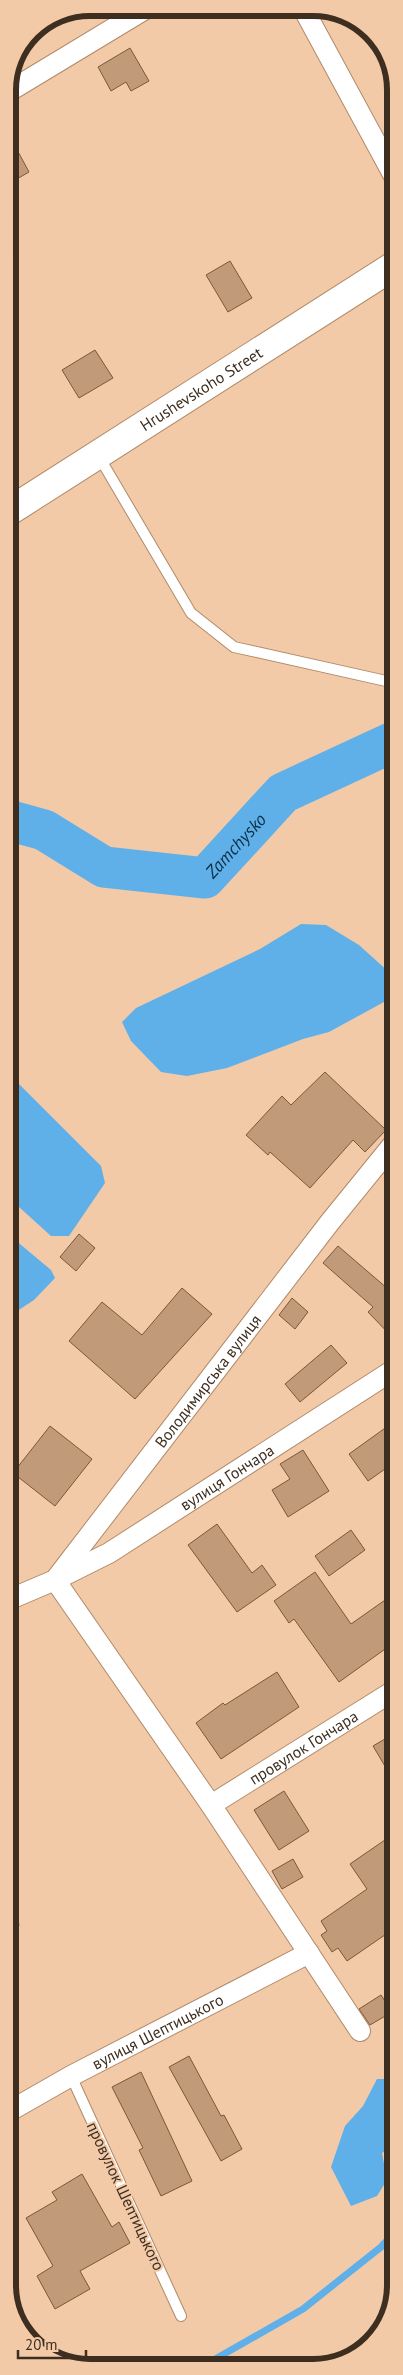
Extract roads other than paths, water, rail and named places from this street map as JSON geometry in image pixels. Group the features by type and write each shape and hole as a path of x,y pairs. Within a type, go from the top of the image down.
{"street":[{"path":"16,87 134,16"},
{"path":"307,16 387,163"},
{"name":"Hrushevskoho Street","path":"16,507 387,270"},
{"name":"Володимирська вулиця","path":"16,1597 55,1580 330,1222 387,1152"},
{"name":"вулиця Гончара","path":"55,1580 109,1553 387,1374"},
{"path":"55,1580 211,1805 360,2031"},
{"name":"провулок Гончара","path":"211,1805 387,1695"},
{"name":"вулиця Шептицького","path":"16,2107 71,2076 310,1953"}],"lane":[{"path":"98,454 191,613 234,647 387,681"},
{"name":"провулок Шептицького","path":"71,2076 181,2316"}],"water":[{"path":"301,924 326,925 359,945 387,970 387,1000 329,1032 303,1039 227,1068 187,1076 161,1072 131,1041 122,1022 136,1008 260,949"},
{"path":"16,1081 101,1166 105,1183 69,1236 51,1236 16,1204"},
{"path":"16,1241 51,1270 55,1278 34,1300 16,1312"},
{"path":"377,2079 387,2079 387,2150 382,2153 387,2180 377,2196 351,2206 331,2167 345,2126 363,2106"}],"waterway":[{"name":"Zamchysko","path":"16,822 44,830 104,867 205,878 283,793 387,745"},
{"path":"215,2359 303,2309 387,2241"}]}
